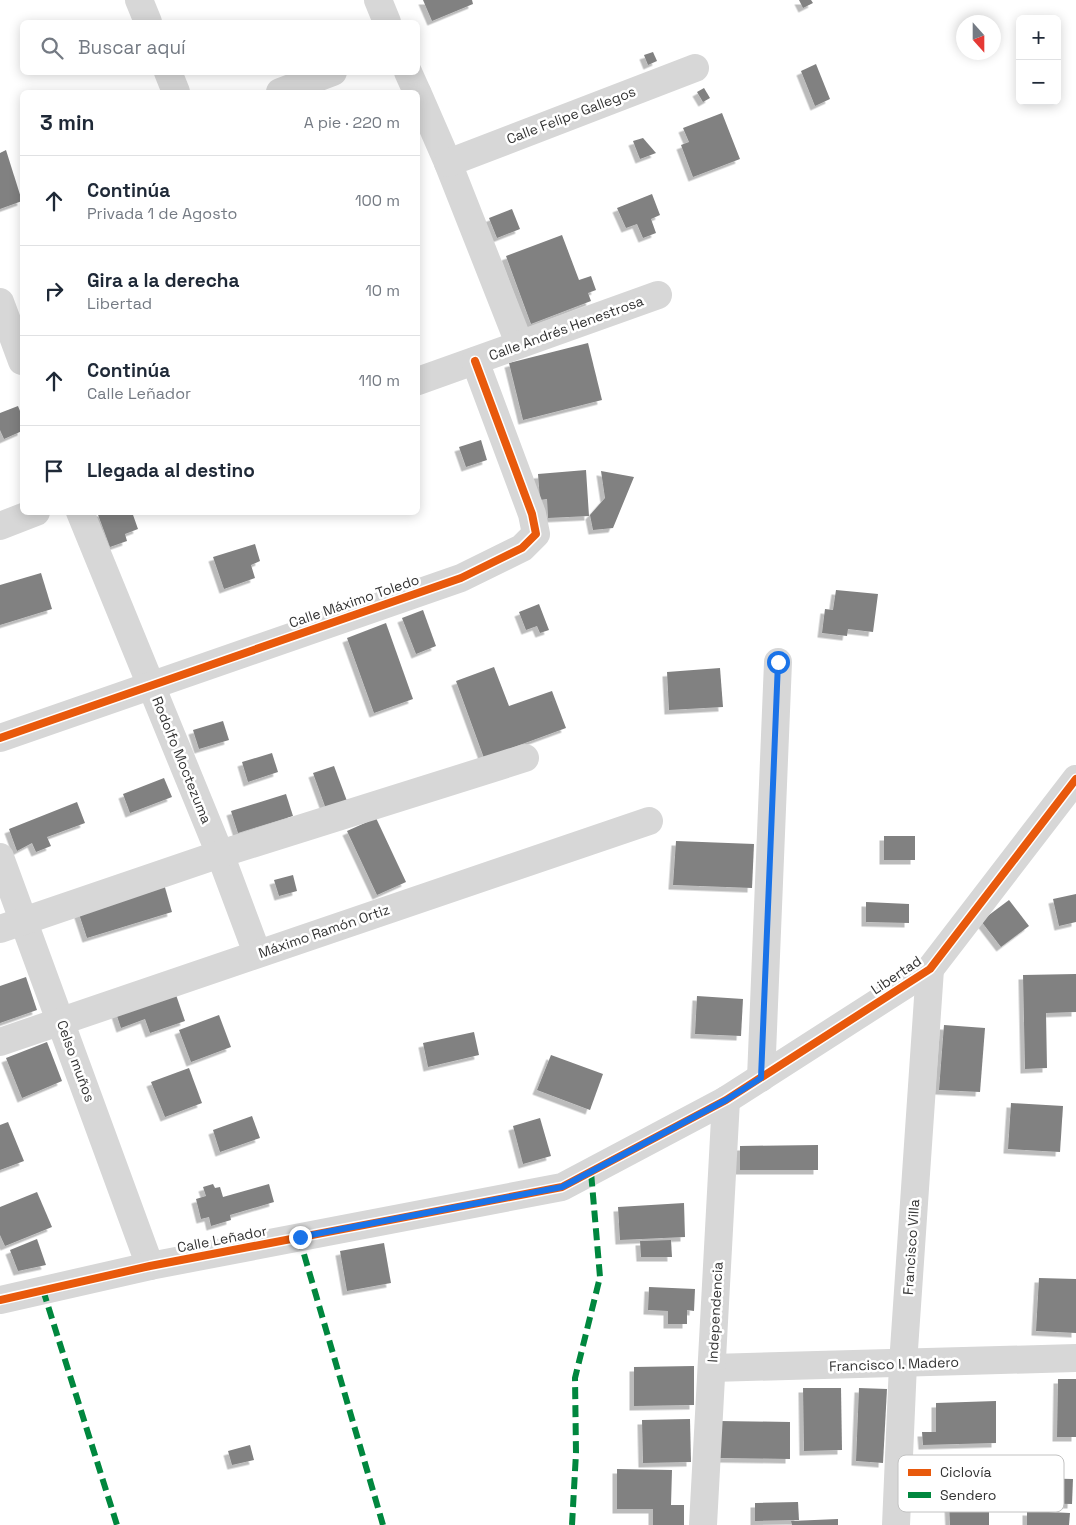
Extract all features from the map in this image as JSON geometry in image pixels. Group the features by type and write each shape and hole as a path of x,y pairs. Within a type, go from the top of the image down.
{"street":[{"path":"139,0 147,20"},
{"path":"378,0 386,20"},
{"name":"Calle Felipe Gallegos","path":"448,163 695,68"},
{"path":"169,75 175,90"},
{"path":"285,90 325,75"},
{"path":"409,75 416,90"},
{"path":"420,100 448,163 519,344"},
{"name":"Calle Andrés Henestrosa","path":"420,381 658,295"},
{"path":"7,307 20,354"},
{"name":"Calle Máximo Toledo","path":"0,738 461,578 522,548 536,534 532,514 475,361"},
{"path":"0,526 28,515"},
{"name":"Rodolfo Moctezuma","path":"81,515 220,854 257,953"},
{"path":"761,1078 778,662"},
{"path":"12,925 220,854 525,758"},
{"name":"Libertad","path":"726,1100 930,969 1076,779"},
{"name":"Máximo Ramón Ortiz","path":"0,1042 649,821"},
{"name":"Celso muños","path":"0,857 12,925 61,1022 150,1266"},
{"name":"Francisco Villa","path":"899,1455 903,1364 930,969"},
{"name":"Calle Leñador","path":"0,1300 150,1266 562,1187 726,1100"},
{"name":"Independencia","path":"703,1525 726,1100"},
{"name":"Francisco I. Madero","path":"712,1368 1076,1358"},
{"name":"Francisco Villa","path":"896,1525 898,1479"}],"building":[{"path":"423,0 472,0 473,4 432,21"},
{"path":"799,0 811,0 813,3 803,8"},
{"path":"653,52 657,61 648,65 644,55"},
{"path":"816,64 830,99 815,106 801,71"},
{"path":"704,88 710,98 703,102 697,92"},
{"path":"722,113 740,159 693,177 681,145 689,142 683,128"},
{"path":"643,138 656,153 640,159 633,141"},
{"path":"6,150 20,195 20,202 0,209 0,153"},
{"path":"652,194 660,215 651,219 656,233 643,238 637,224 626,228 617,208"},
{"path":"512,209 520,229 497,238 489,218"},
{"path":"562,235 579,280 591,276 596,290 588,293 591,301 531,324 506,256"},
{"path":"588,343 602,400 523,420 509,363"},
{"path":"18,406 20,411 20,432 4,439 0,430 0,413"},
{"path":"481,440 487,460 466,467 459,447"},
{"path":"586,470 589,516 548,518 547,499 540,500 538,474"},
{"path":"601,471 634,477 613,528 593,530 590,515 605,498"},
{"path":"98,515 133,515 138,529 125,534 127,541 110,547"},
{"path":"255,544 260,561 251,565 255,578 224,589 213,557"},
{"path":"41,573 52,609 0,625 0,585"},
{"path":"836,590 878,594 873,632 848,629 847,636 822,633 825,609 833,610"},
{"path":"539,604 549,630 540,633 537,626 526,630 519,612"},
{"path":"423,610 436,646 416,654 402,618"},
{"path":"386,623 413,699 374,713 347,638"},
{"path":"494,667 509,706 552,691 566,728 484,758 456,681"},
{"path":"720,668 723,707 669,710 667,672"},
{"path":"223,721 229,740 199,749 193,730"},
{"path":"272,753 278,772 248,782 242,762"},
{"path":"334,766 347,801 326,809 313,773"},
{"path":"164,778 172,797 130,813 123,794"},
{"path":"286,794 293,816 238,833 231,811"},
{"path":"77,802 85,823 47,837 51,846 36,852 32,843 17,851 9,829"},
{"path":"376,818 406,882 377,895 347,831"},
{"path":"884,836 915,836 915,860 884,860"},
{"path":"676,841 754,844 752,888 673,885"},
{"path":"293,875 297,891 279,896 274,880"},
{"path":"164,884 172,912 87,938 78,911"},
{"path":"1076,894 1076,922 1059,926 1053,899"},
{"path":"1009,900 1029,926 1001,947 981,921"},
{"path":"866,902 909,904 909,923 866,922"},
{"path":"1076,974 1076,1012 1046,1013 1047,1068 1025,1069 1023,975"},
{"path":"26,977 37,1010 0,1023 0,986"},
{"path":"174,989 185,1021 150,1033 145,1019 121,1028 115,1010"},
{"path":"697,996 743,999 741,1036 695,1034"},
{"path":"219,1015 231,1047 191,1062 179,1030"},
{"path":"944,1025 985,1028 980,1092 939,1090"},
{"path":"474,1032 479,1055 428,1067 423,1043"},
{"path":"47,1042 62,1081 22,1098 6,1058"},
{"path":"551,1055 603,1074 590,1110 537,1090"},
{"path":"189,1068 202,1103 165,1117 151,1082"},
{"path":"1011,1103 1063,1106 1060,1152 1008,1149"},
{"path":"252,1116 260,1138 220,1152 213,1130"},
{"path":"540,1118 551,1156 523,1164 513,1126"},
{"path":"8,1122 24,1161 0,1170 0,1125"},
{"path":"818,1145 818,1170 740,1170 740,1146"},
{"path":"213,1184 215,1188 220,1187 223,1197 269,1184 274,1202 230,1215 231,1220 211,1226 209,1217 201,1219 196,1199 206,1196 203,1187"},
{"path":"37,1192 52,1227 5,1246 0,1235 0,1207"},
{"path":"684,1203 685,1237 620,1240 618,1207"},
{"path":"37,1239 46,1265 18,1271 10,1250"},
{"path":"671,1240 672,1257 641,1257 640,1241"},
{"path":"384,1243 391,1283 347,1291 340,1251"},
{"path":"1039,1278 1076,1279 1076,1333 1036,1331"},
{"path":"649,1287 695,1289 694,1311 687,1310 687,1324 668,1324 668,1311 648,1310"},
{"path":"694,1366 694,1405 634,1406 634,1367"},
{"path":"1058,1379 1076,1379 1076,1437 1057,1437"},
{"path":"803,1388 841,1388 842,1450 804,1451"},
{"path":"859,1388 887,1389 883,1463 856,1461"},
{"path":"996,1401 996,1443 923,1445 922,1432 936,1432 936,1403"},
{"path":"690,1419 691,1462 643,1463 642,1420"},
{"path":"719,1421 790,1422 790,1459 719,1458"},
{"path":"250,1445 254,1460 232,1465 228,1451"},
{"path":"617,1469 672,1470 671,1505 684,1505 684,1525 653,1525 653,1509 617,1509"},
{"path":"1064,1479 1073,1479 1072,1504 1064,1504"},
{"path":"798,1502 799,1520 755,1521 755,1503"},
{"path":"949,1512 989,1512 989,1525 950,1525"},
{"path":"1027,1512 1070,1513 1069,1525 1027,1525"},
{"path":"838,1519 838,1525 792,1525 791,1521"}],"marked path":[{"path":"572,1525 576,1453 575,1378 600,1277 591,1172"},
{"path":"299,1237 383,1525"},
{"path":"43,1290 117,1525"}],"cycle path":[{"path":"0,738 461,578 522,548 536,534 532,514 475,361"},
{"path":"0,1300 150,1266 562,1187 726,1100 930,969 1076,779"}],"route":[{"path":"300,1237 562,1187 726,1100 761,1078 778,662"}]}
